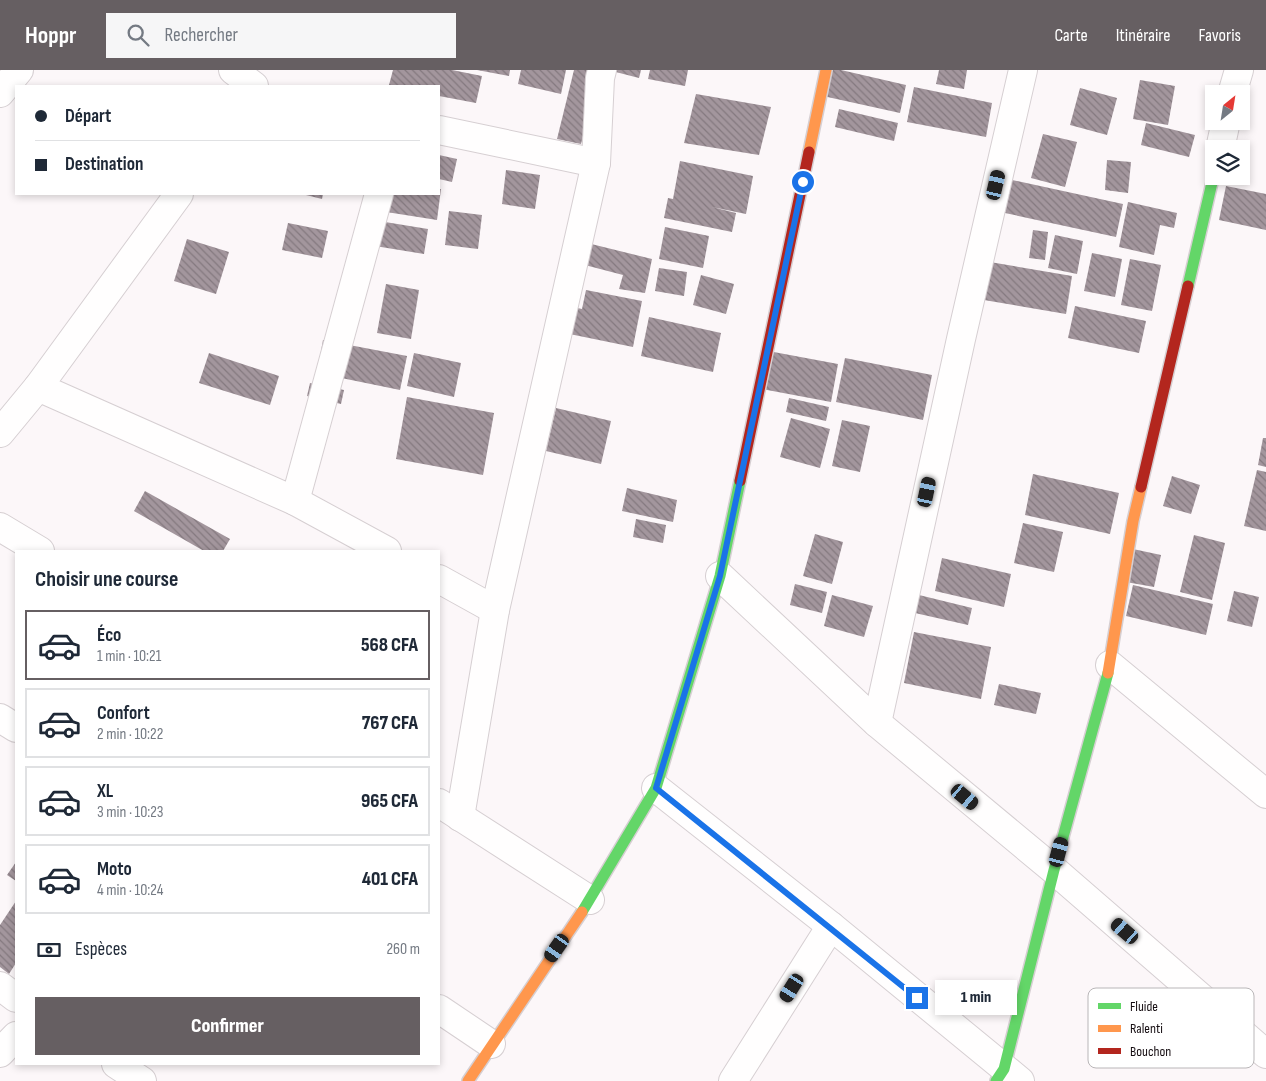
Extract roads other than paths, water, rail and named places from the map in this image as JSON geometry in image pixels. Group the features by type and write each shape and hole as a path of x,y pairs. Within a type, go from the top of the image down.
{"street":[{"path":"0,94 19,70"},
{"path":"233,70 255,85"},
{"path":"257,85 269,70"},
{"path":"590,900 450,810 596,163 602,70"},
{"path":"468,1081 491,1044 590,900 656,788 720,576 826,70"},
{"path":"877,723 963,329 1023,70"},
{"path":"1235,85 1239,70"},
{"path":"440,130 596,163"},
{"path":"656,788 831,926 1007,1077 1054,870 1110,665 1133,521 1211,185"},
{"path":"0,433 38,387 178,195"},
{"path":"295,501 379,195"},
{"path":"38,387 295,501 385,550"},
{"path":"0,528 38,550"},
{"path":"720,576 877,723 1054,870 1190,988"},
{"path":"440,580 495,610"},
{"path":"1110,665 1266,794"},
{"path":"0,718 15,727"},
{"path":"734,1081 831,926"},
{"path":"0,986 15,997"},
{"path":"440,1010 491,1044"},
{"path":"0,1053 15,1037"},
{"path":"1254,1044 1266,1054"},
{"path":"118,1065 142,1081"}]}
